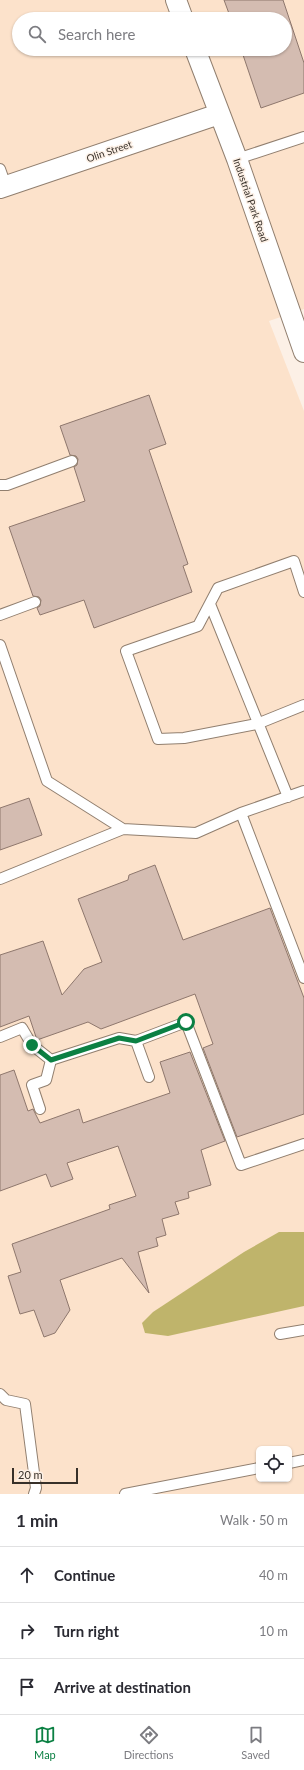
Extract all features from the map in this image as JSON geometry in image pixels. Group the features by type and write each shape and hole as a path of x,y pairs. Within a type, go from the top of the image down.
{"street":[{"path":"176,0 180,12"},
{"name":"Industrial Park Road","path":"198,56 237,159 304,352"},
{"name":"Olin Street","path":"2,181 219,114"}],"lane":[{"path":"237,159 304,137"},
{"path":"0,485 8,485 72,461"},
{"path":"304,592 294,561 218,588 198,626 126,651 158,739 184,738 257,724 304,706"},
{"path":"0,615 35,602"},
{"path":"210,604 257,724 288,797"},
{"path":"0,645 47,781 123,829"},
{"path":"0,879 123,829 196,833 241,813 304,791"},
{"path":"241,813 304,978"},
{"path":"51,1060 119,1038 136,1041 186,1022 241,1165 304,1144"},
{"path":"0,1037 22,1028 32,1045 51,1060"},
{"path":"136,1041 148,1077"},
{"path":"40,1109 32,1086 46,1080 51,1060"},
{"path":"280,1334 304,1330"},
{"path":"0,1394 6,1400 25,1404 36,1488 34,1494"},
{"path":"292,1462 304,1460"},
{"path":"125,1494 256,1469"}],"shaded area":[{"path":"0,0 304,0 304,309 269,321 304,411 304,1494 0,1494"},
{"path":"279,1232 304,1232 304,1306 168,1336 145,1333 142,1323 153,1312 244,1252"}],"building":[{"path":"224,0 283,0 287,12 228,12"},
{"path":"292,27 304,63 304,93 261,108 243,56 292,56"},
{"path":"149,395 166,444 149,450 188,564 183,566 192,592 94,628 84,600 40,615 37,608 40,606 41,600 39,597 33,596 9,527 85,501 74,467 77,465 78,459 76,456 70,455 60,426"},
{"path":"29,798 42,835 0,850 0,808"},
{"path":"155,865 183,940 270,908 304,998 304,1114 237,1137 203,1048 213,1044 195,994 101,1029 88,1022 37,1040 29,1016 0,1027 0,955 43,941 62,995 84,969 102,962 78,899 128,880 129,875"},
{"path":"190,1052 225,1141 201,1150 211,1185 188,1192 189,1198 175,1202 179,1214 162,1219 166,1235 156,1238 158,1246 138,1252 149,1293 122,1258 60,1280 70,1310 55,1333 44,1337 34,1310 20,1314 8,1276 21,1272 12,1244 110,1209 109,1205 136,1196 118,1146 67,1163 73,1179 51,1187 46,1174 0,1191 0,1075 14,1070 28,1111 33,1109 40,1123 79,1109 83,1123 170,1093 160,1062"}],"route":[{"path":"32,1045 51,1060 119,1038 136,1041 186,1022"}]}
